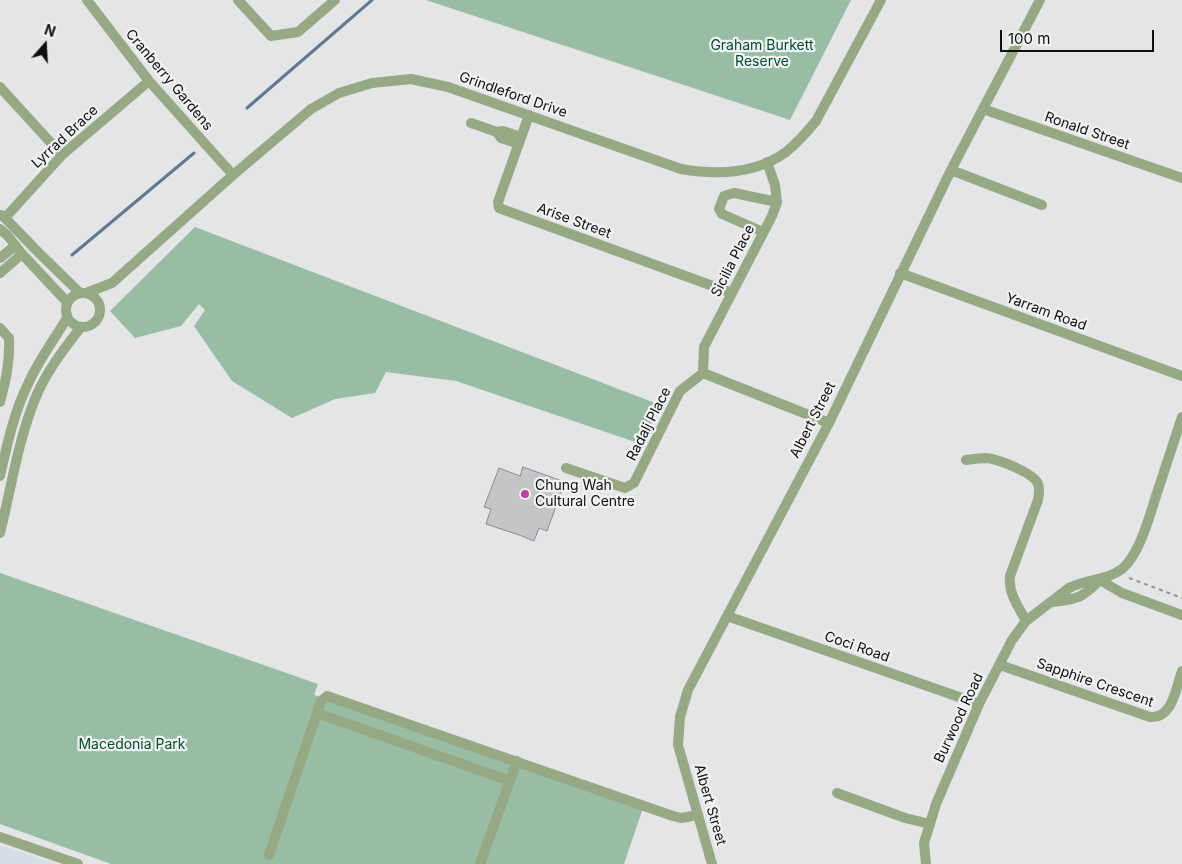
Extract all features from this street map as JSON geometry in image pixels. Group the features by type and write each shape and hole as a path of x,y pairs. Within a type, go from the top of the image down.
{"street":[{"name":"Cranberry Gardens","path":"87,0 149,81 233,175"},
{"path":"238,0 271,36 298,32 335,0"},
{"name":"Grindleford Drive","path":"0,532 26,424 35,398 56,359 81,327 86,327 96,322 100,307 112,283 233,175 311,109 339,93 372,83 411,79 448,86 681,169 702,172 724,172 746,169 767,162 785,152 816,121 881,0"},
{"name":"Albert Street","path":"712,864 678,745 680,717 690,686 829,423 951,170 1040,0"},
{"name":"Lyrrad Brace","path":"3,216 62,155 149,81"},
{"path":"0,87 62,155"},
{"name":"Ronald Street","path":"983,109 1182,178"},
{"name":"Arise Street","path":"529,115 498,202 499,208 732,294"},
{"path":"471,123 497,132 503,131 520,141"},
{"path":"763,232 722,214 719,209 724,196 734,193 777,202 775,185 767,162"},
{"path":"951,170 1042,205"},
{"name":"Sicilia Place","path":"703,373 704,347 777,202"},
{"path":"3,216 38,252 83,293 95,298 100,307"},
{"path":"0,229 67,302 67,318 75,326 81,327"},
{"path":"0,258 19,250"},
{"path":"0,273 19,250"},
{"name":"Yarram Road","path":"900,273 1182,376"},
{"name":"Grindleford Drive","path":"67,302 75,295 112,283"},
{"path":"0,476 18,409 27,385 67,318"},
{"path":"0,328 9,338 10,354 9,369 0,402"},
{"path":"703,373 829,423"},
{"name":"Radalj Place","path":"566,468 625,488 634,483 680,390 703,373"},
{"name":"Burwood Road","path":"926,864 924,843 936,804 979,704 1012,640 1026,620 1052,602 1082,596 1100,580 1118,571 1130,561 1138,546 1182,417"},
{"path":"966,460 987,458 1024,471 1038,483 1038,500 1010,576 1009,585 1012,595 1026,620"},
{"path":"1100,580 1122,593 1182,615"},
{"name":"Coci Road","path":"727,616 979,704"},
{"name":"Sapphire Crescent","path":"1000,665 1156,718 1165,714 1169,708 1182,671"},
{"path":"269,855 317,713 324,697 330,696 673,816 681,818 698,815"},
{"path":"317,713 510,781"},
{"path":"480,864 517,761"},
{"path":"837,793 905,818 930,824"},
{"path":"0,836 78,864"}],"path":[{"path":"1118,571 1129,578 1182,598"}],"shaded area":[{"path":"0,845 55,864 0,864"}],"green space":[{"name":"Graham Burkett Reserve","path":"426,0 851,0 790,120"},
{"path":"195,227 663,406 638,443 456,381 386,372 375,393 335,399 292,418 232,381 194,326 205,310 199,304 181,326 135,338 110,311"},
{"name":"Macedonia Park","path":"0,573 318,684 314,695 643,808 624,864 111,864 0,824"}],"building":[{"name":"Chung Wah Cultural Centre","path":"523,467 565,482 547,531 539,528 534,541 486,524 491,509 484,507 499,468 520,476"}],"waterway":[{"path":"247,108 372,0"},
{"path":"72,255 194,153"}],"place":[{"name":"Chung Wah Cultural Centre","path":"525,494"}]}
